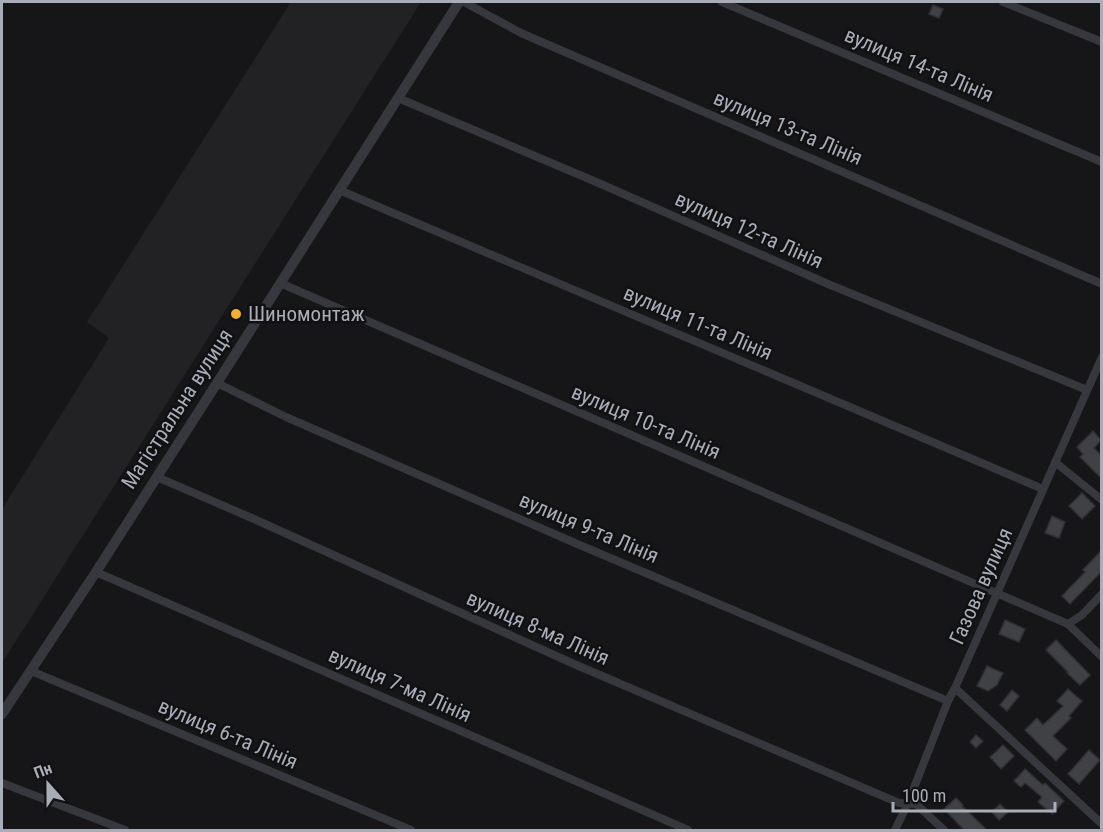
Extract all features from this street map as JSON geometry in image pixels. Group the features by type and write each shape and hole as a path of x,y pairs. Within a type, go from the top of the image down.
{"street":[{"name":"Магістральна вулиця","path":"2,714 157,477 459,2"},
{"name":"вулиця 13-та Лінія","path":"464,2 521,33 1101,284"},
{"name":"вулиця 14-та Лінія","path":"722,2 1101,162"},
{"path":"1003,2 1101,42"},
{"name":"вулиця 12-та Лінія","path":"398,98 828,284 1087,390"},
{"name":"вулиця 11-та Лінія","path":"339,190 1043,489"},
{"name":"вулиця 10-та Лінія","path":"280,283 1068,624"},
{"name":"Газова вулиця","path":"895,831 948,701 1101,357"},
{"name":"вулиця 9-та Лінія","path":"217,383 286,417 582,546 948,701"},
{"path":"1055,462 1101,500"},
{"name":"вулиця 8-ма Лінія","path":"157,477 574,664 898,803 916,804 944,831"},
{"name":"вулиця 7-ма Лінія","path":"96,572 688,831"},
{"path":"1101,594 1082,615 1068,624 1101,657"},
{"name":"вулиця 6-та Лінія","path":"31,671 411,831"},
{"path":"955,688 1101,824"},
{"path":"2,783 125,831"}],"shaded area":[{"path":"291,2 421,2 2,663 2,509 109,338 87,322"}],"building":[{"path":"933,5 943,9 939,18 929,14"},
{"path":"1093,431 1101,440 1094,448 1101,455 1101,478 1080,457 1083,454 1077,447"},
{"path":"1082,493 1095,506 1082,519 1069,506"},
{"path":"1052,516 1065,522 1059,538 1045,533"},
{"path":"1101,551 1101,572 1070,604 1062,596"},
{"path":"1005,620 1025,629 1019,642 999,634"},
{"path":"1056,640 1090,675 1080,685 1046,650"},
{"path":"987,666 1003,673 997,685 988,691 977,686"},
{"path":"1068,689 1082,701 1069,716 1071,718 1053,736 1067,749 1056,761 1025,730 1037,718 1043,725 1063,706 1057,701"},
{"path":"1012,690 1019,696 1007,711 1000,705"},
{"path":"976,735 983,741 976,748 970,742"},
{"path":"1003,745 1014,756 1001,769 990,757"},
{"path":"1089,750 1100,760 1079,784 1068,774"},
{"path":"1025,769 1043,785 1045,783 1064,801 1052,814 1038,802 1042,797 1025,783 1021,787 1014,781"},
{"path":"956,798 988,831 965,831 944,809"},
{"path":"1000,804 1008,812 999,820 992,812"}],"place":[{"name":"Шиномонтаж","path":"236,314"}]}
